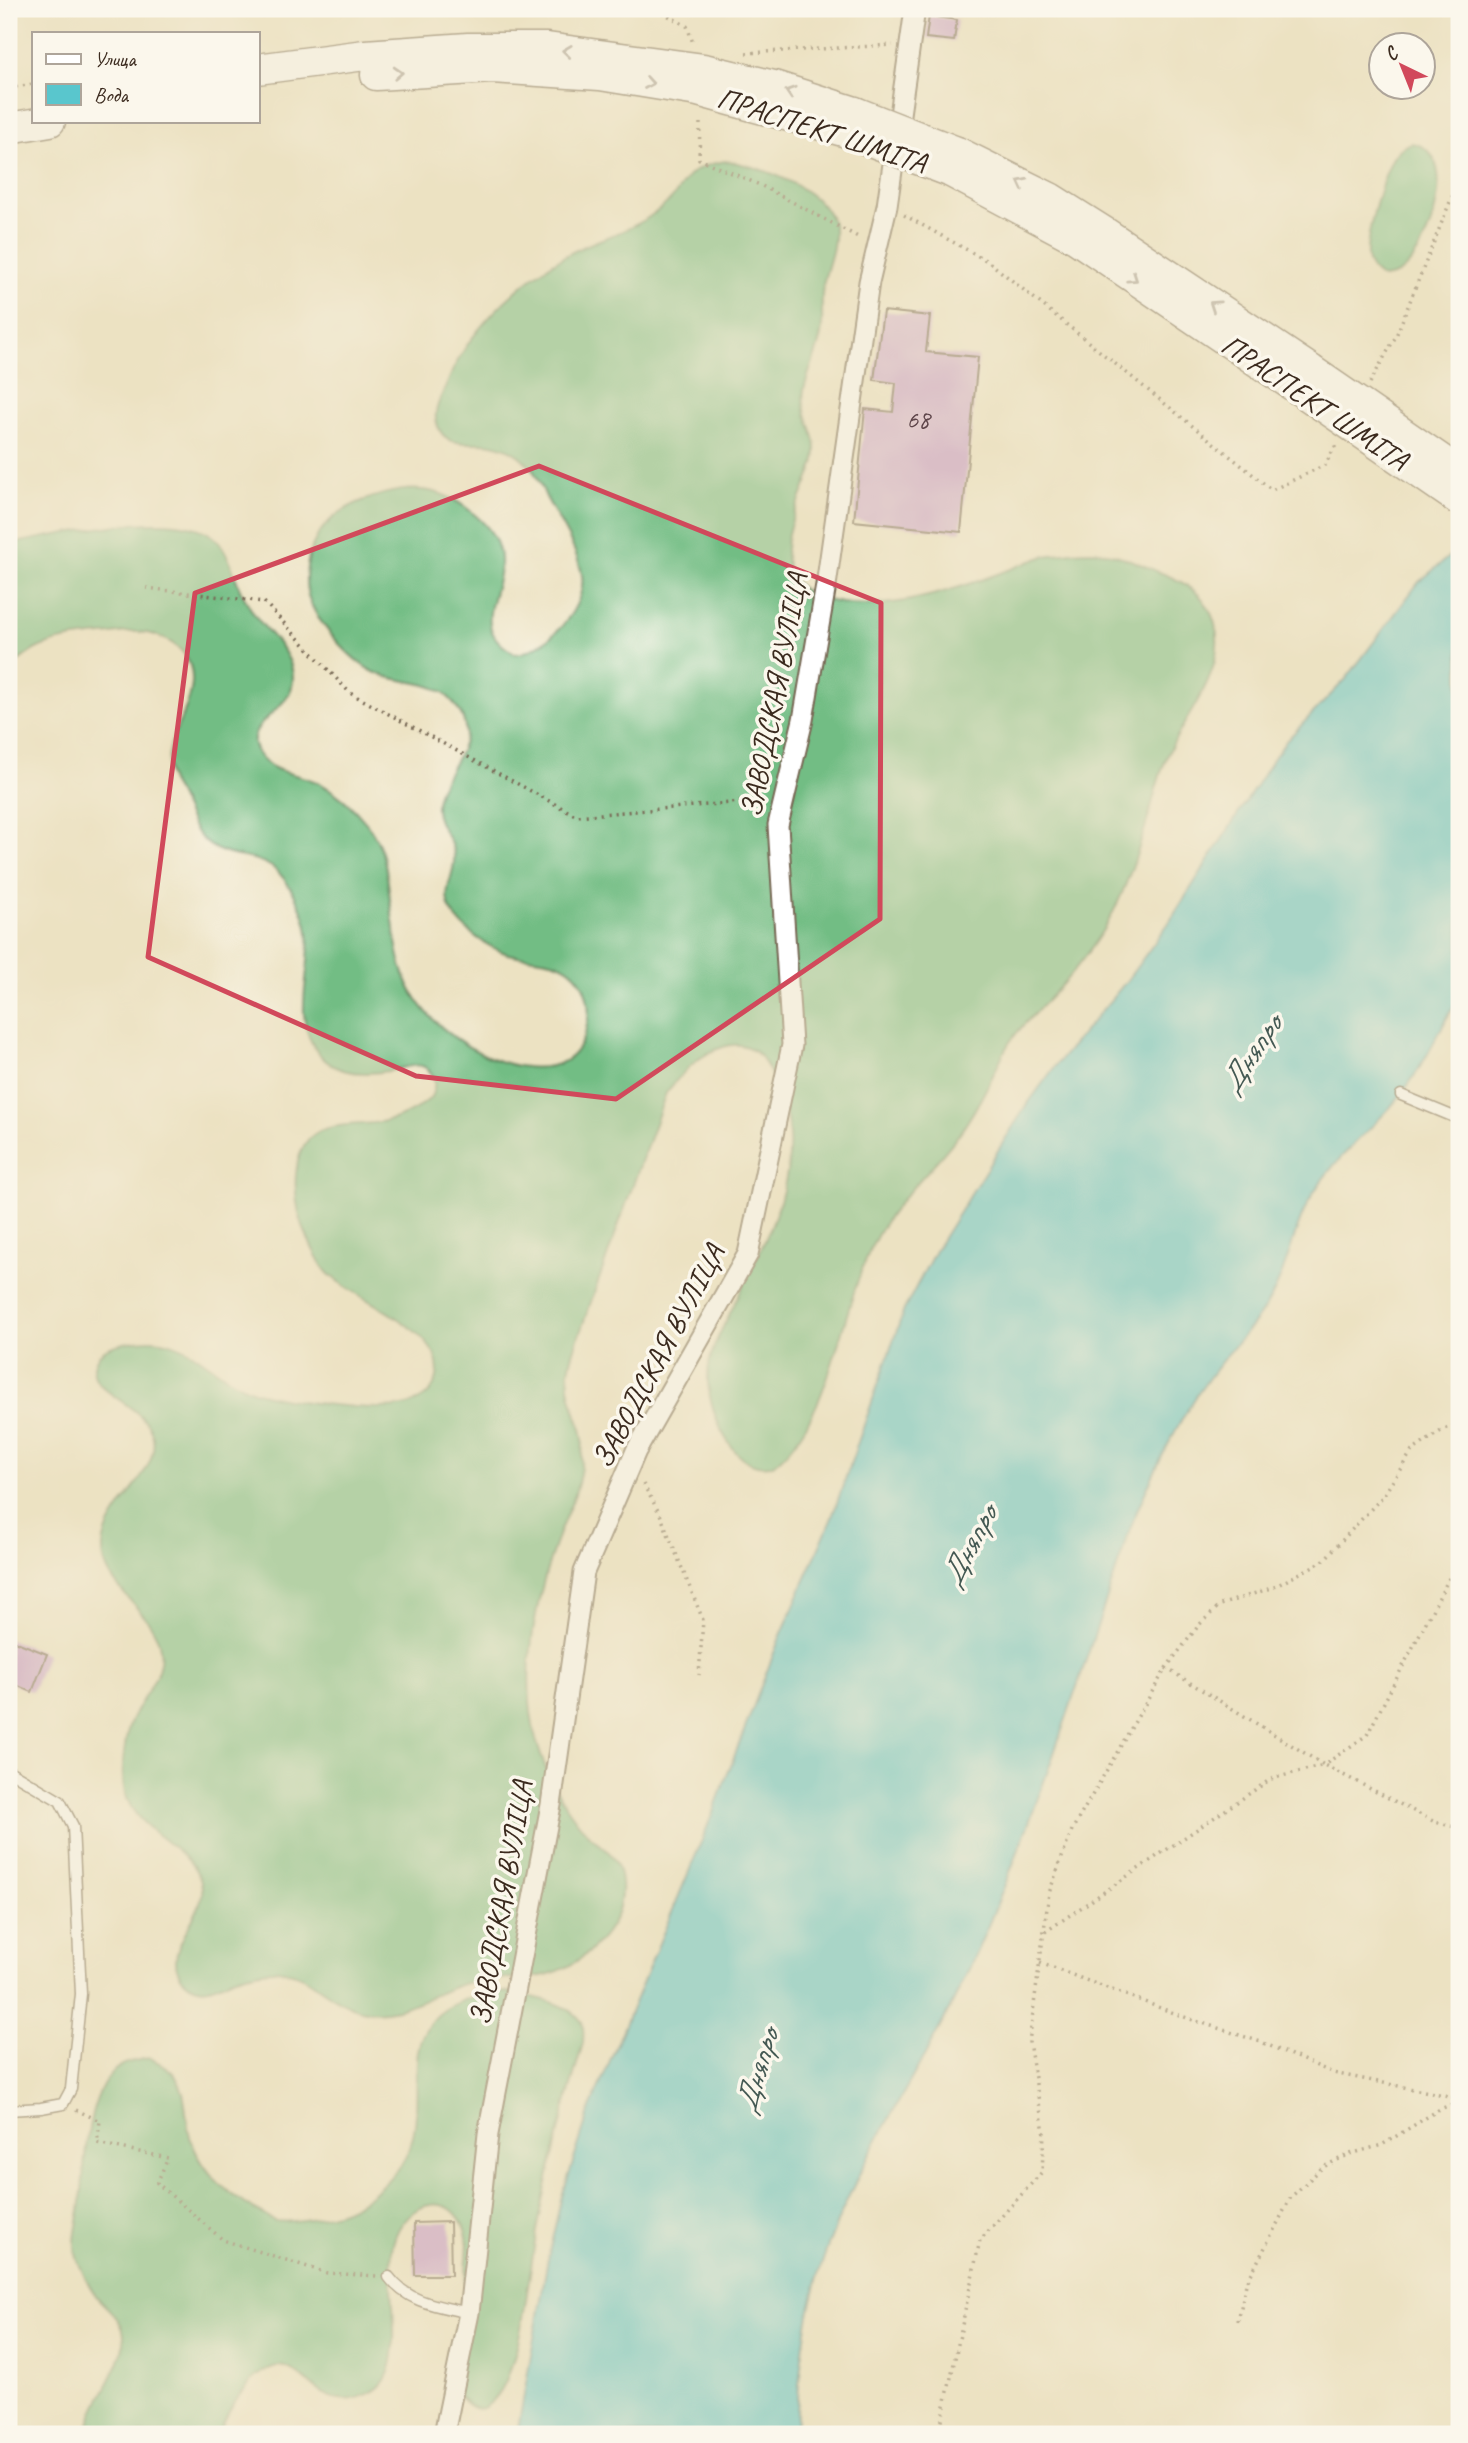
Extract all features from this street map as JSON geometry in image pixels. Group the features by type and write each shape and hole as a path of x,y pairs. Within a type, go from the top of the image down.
{"main road":[{"name":"ПРАСПЕКТ ШМІТА","path":"259,69 365,55 468,48 547,48 704,69 774,86 851,122 953,162 1459,472"},
{"name":"ПРАСПЕКТ ШМІТА","path":"259,88 351,76 492,68 600,75 698,91 851,122"},
{"path":"9,109 32,105"},
{"path":"9,128 44,122"},
{"name":"ПРАСПЕКТ ШМІТА","path":"1305,380 1459,500"}],"street":[{"name":"ЗАВОДСКАЯ ВУЛІЦА","path":"444,2434 469,2313 488,2134 551,1805 584,1572 636,1451 748,1254 792,1045 778,825 803,720 869,282 887,206 915,9"}],"lane":[{"path":"1401,1095 1459,1119"},
{"path":"9,1771 60,1801 73,1826 81,1994 71,2089 63,2104 9,2110"},
{"path":"389,2277 397,2287 418,2301 469,2313"}],"path":[{"path":"656,9 687,26 697,51"},
{"path":"744,53 911,44"},
{"path":"9,88 32,84"},
{"path":"700,122 699,159 762,186 877,247"},
{"path":"146,588 264,602 350,692 577,816 784,798"},
{"path":"939,2434 980,2240 1042,2172 1044,2132 1029,2042 1049,1893 1072,1830 1166,1668 1199,1625 1220,1605 1274,1587 1323,1561 1383,1496 1412,1451 1444,1429 1459,1424"},
{"path":"626,1474 642,1482 660,1514 703,1619 699,1675"},
{"path":"1045,1932 1271,1779 1324,1765 1367,1735 1459,1559"},
{"path":"1166,1668 1324,1765 1434,1822 1459,1828"},
{"path":"1040,1963 1190,2019 1261,2042 1333,2073 1459,2100"},
{"path":"1238,2321 1246,2284 1292,2197 1323,2167 1350,2154 1382,2146 1459,2100"},
{"path":"63,2104 100,2121 97,2143 168,2158 157,2183 223,2240 327,2273 389,2277"}],"highlighted area":[{"path":"539,466 881,603 880,919 616,1099 416,1076 148,957 195,593"}],"green space":[{"path":"1411,143 1427,150 1436,164 1439,182 1436,202 1431,224 1412,260 1397,274 1382,278 1373,271 1368,262 1371,225 1390,164 1398,151"},
{"path":"725,161 773,174 806,191 820,202 834,229 832,251 822,292 821,334 803,400 816,444 816,454 792,519 786,547 787,561 796,583 803,590 821,598 842,603 888,603 958,588 1046,556 1102,552 1165,574 1197,594 1206,604 1215,624 1217,643 1214,662 1208,681 1164,763 1133,866 1105,927 1077,967 1009,1043 966,1124 886,1221 870,1250 826,1383 812,1414 795,1442 773,1465 759,1465 736,1452 715,1415 708,1376 716,1343 775,1217 783,1192 789,1141 785,1109 761,1057 738,1045 714,1050 698,1060 666,1093 570,1363 571,1398 583,1439 580,1471 576,1490 549,1561 537,1607 530,1655 533,1726 546,1769 569,1809 587,1833 613,1857 620,1875 619,1907 608,1930 591,1950 570,1966 558,1971 535,1977 471,1982 412,2005 387,2011 361,2010 341,2002 303,1978 278,1970 251,1973 210,1988 198,1988 186,1982 178,1971 176,1960 178,1948 201,1899 202,1887 197,1872 187,1859 135,1813 127,1798 123,1779 129,1727 158,1669 160,1648 156,1634 118,1586 104,1561 106,1532 149,1464 153,1437 139,1414 97,1381 94,1371 96,1360 104,1350 116,1345 146,1340 164,1341 192,1353 249,1389 280,1398 370,1408 403,1406 426,1395 432,1389 438,1370 433,1352 420,1336 401,1321 326,1271 302,1225 296,1174 301,1153 309,1139 321,1131 335,1126 387,1121 404,1115 430,1098 434,1082 432,1074 419,1065 378,1073 346,1071 327,1062 313,1045 304,1017 309,941 307,926 296,898 284,879 272,867 260,861 223,852 207,843 192,824 170,779 168,756 190,695 192,682 188,661 178,648 163,638 138,632 78,638 36,649 9,670 9,544 117,525 148,523 176,524 199,529 216,539 227,555 252,611 284,651 292,669 291,690 255,733 254,743 258,754 271,766 313,780 334,792 357,813 373,833 386,870 400,960 406,979 421,1005 454,1037 480,1053 502,1062 547,1067 563,1062 578,1049 586,1030 588,1000 581,982 568,968 558,963 508,954 484,943 463,926 448,904 454,854 436,808 442,784 465,739 461,714 443,692 374,672 339,644 323,624 308,597 306,577 309,555 325,526 351,506 381,494 401,490 441,494 467,508 493,535 500,555 490,625 497,640 516,654 540,645 552,636 571,613 582,588 580,565 572,545 528,464 504,447 458,442 444,436 436,419 438,404 471,339 523,285 563,257 646,219 672,199 692,173"},
{"path":"503,1992 545,2000 567,2008 581,2021 584,2032 542,2207 519,2338 508,2377 492,2401 485,2407 476,2409 458,2395 468,2242 463,2224 454,2212 444,2206 432,2205 419,2208 408,2216 399,2228 393,2244 393,2357 389,2373 375,2390 353,2399 336,2398 322,2392 288,2368 276,2366 262,2373 245,2389 230,2410 219,2434 87,2434 95,2409 119,2360 124,2336 118,2319 87,2282 75,2248 92,2114 105,2082 115,2070 127,2063 150,2058 167,2068 178,2080 184,2097 192,2143 218,2183 236,2198 274,2220 316,2218 344,2211 358,2204 401,2165 408,2153 415,2127 420,2044 434,2018 458,2002"}],"water":[{"name":"Дняпро","path":"1459,548 1459,996 1409,1084 1318,1186 1298,1225 1273,1294 1259,1316 1197,1394 1150,1482 1134,1518 1058,1741 996,1906 955,1998 856,2181 824,2257 812,2300 804,2345 796,2434 517,2434 549,2253 561,2200 591,2106 703,1838 779,1640 831,1520 904,1310 936,1249 1026,1106 1056,1065 1125,983 1168,924 1273,759 1287,740 1346,679 1419,582"}],"building":[{"path":"929,16 957,20 954,41 926,38"},
{"path":"883,311 930,316 926,352 978,357 961,532 854,521 865,409 893,412 896,383 874,380"},
{"path":"9,1639 47,1654 32,1692 9,1682"},
{"path":"450,2222 451,2275 415,2275 414,2223"}]}
